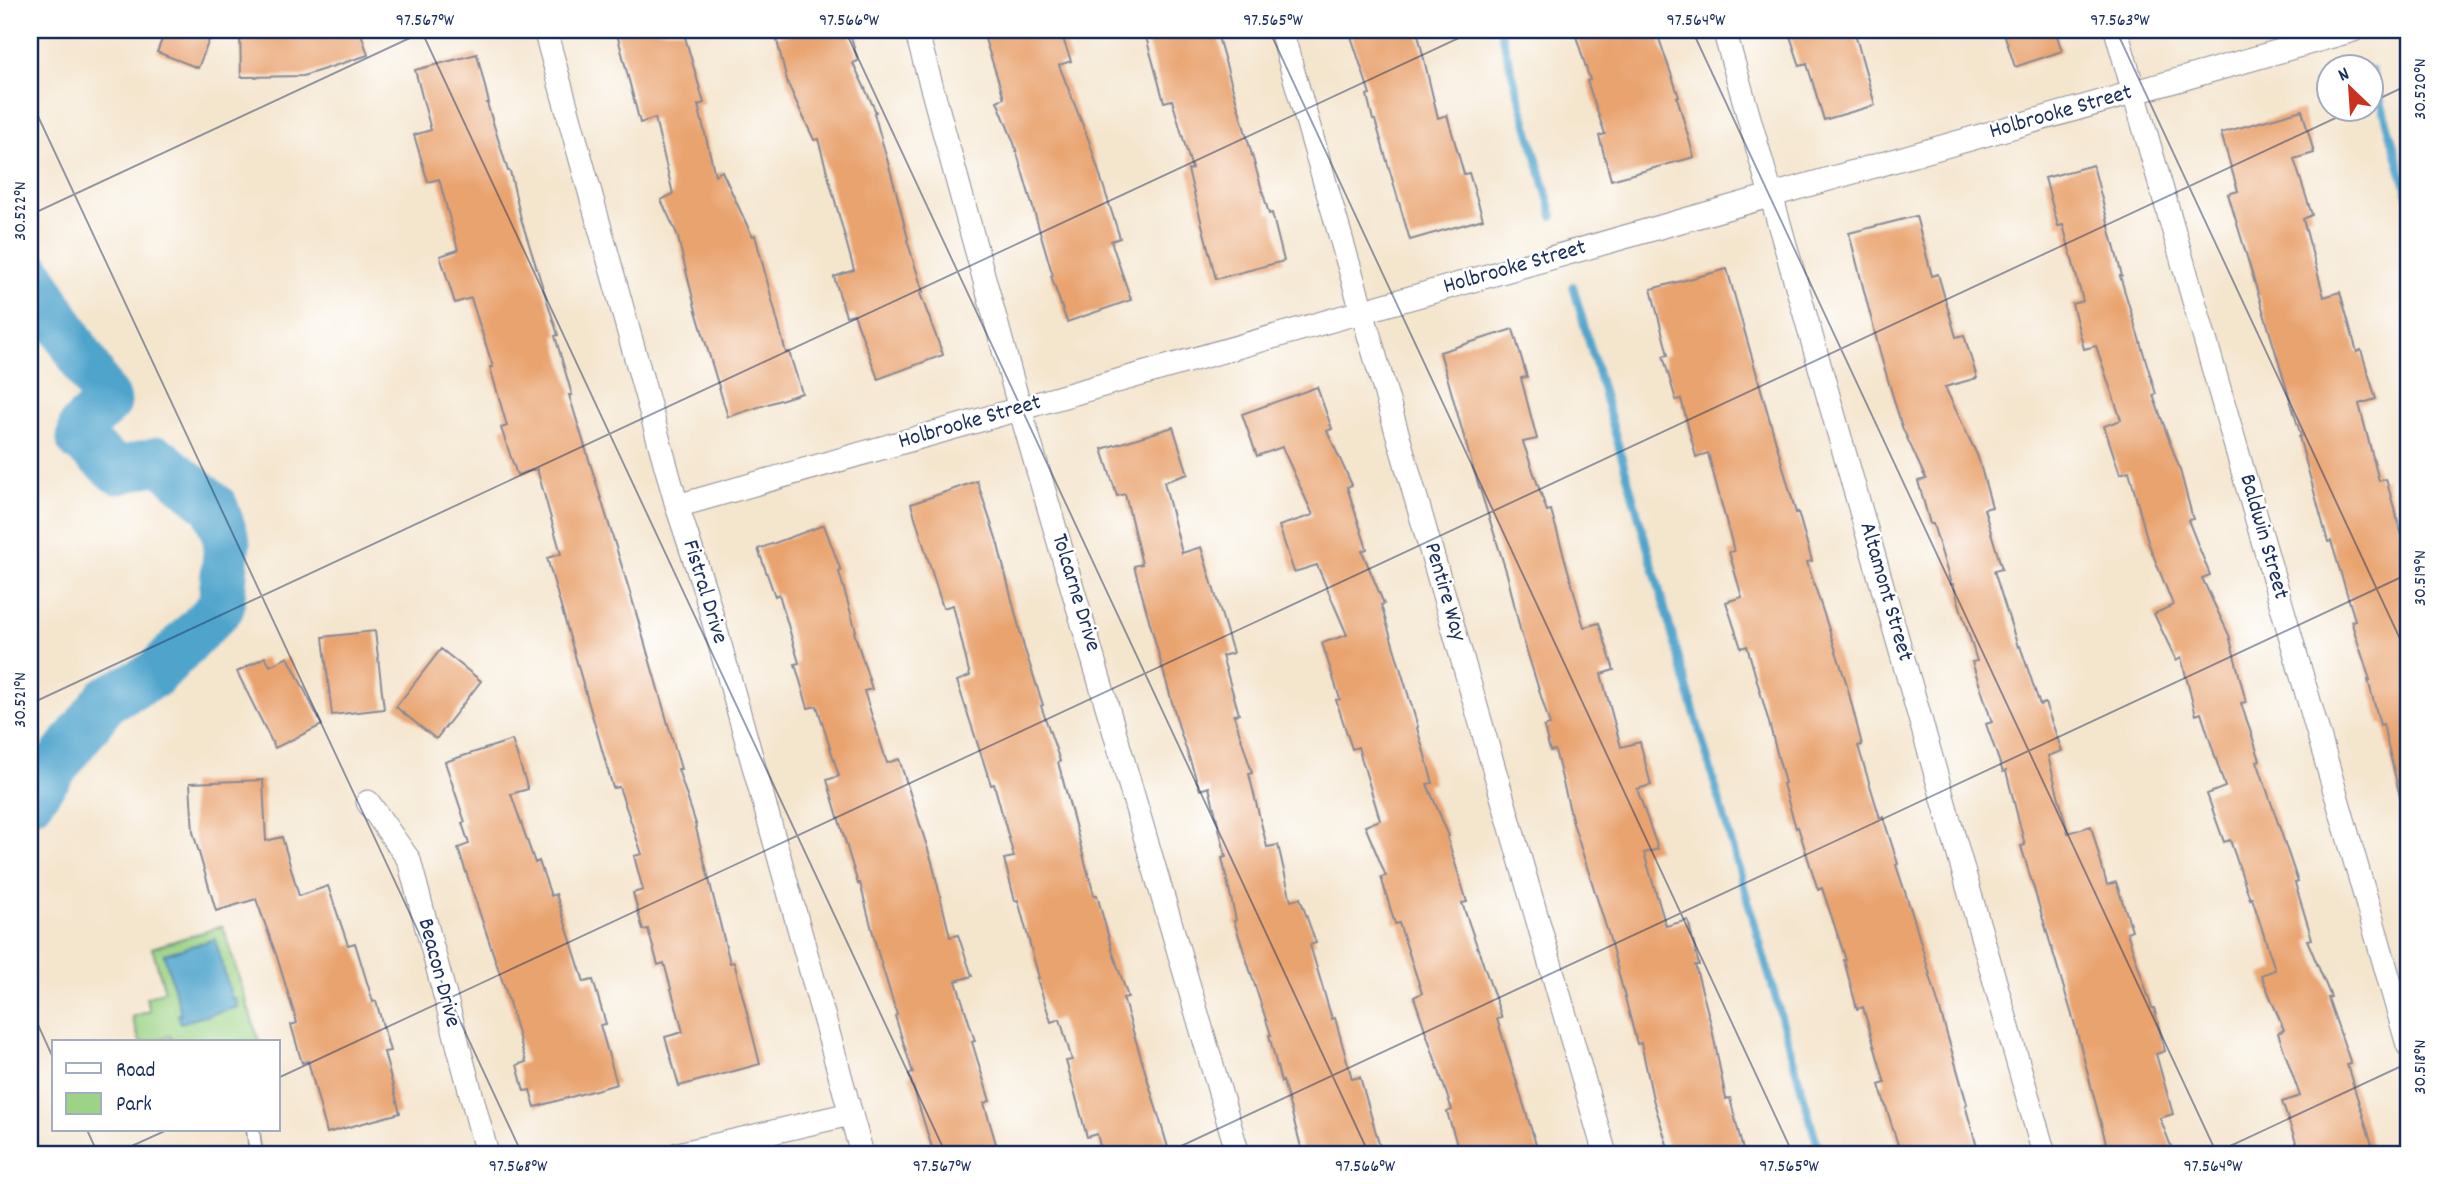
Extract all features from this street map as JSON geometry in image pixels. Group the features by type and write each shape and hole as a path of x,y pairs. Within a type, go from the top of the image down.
{"street":[{"name":"Fistral Drive","path":"544,30 862,1154"},
{"name":"Tolcarne Drive","path":"916,30 1020,409 1142,818 1238,1154"},
{"name":"Pentire Way","path":"1281,30 1605,1154"},
{"name":"Altamont Street","path":"1724,30 2044,1154"},
{"name":"Baldwin Street","path":"2116,30 2408,1045"},
{"name":"Holbrooke Street","path":"677,506 2354,30"},
{"name":"Beacon Drive","path":"368,802 409,860 487,1154"},
{"path":"678,1154 850,1114"}],"lane":[{"path":"253,1132 256,1154"}],"green space":[{"path":"223,926 258,1040 172,1040 170,1036 156,1040 139,1040 132,1017 150,1011 146,998 165,991 152,948"}],"water":[{"path":"215,939 232,999 236,998 238,1007 180,1023 178,1014 181,1013 164,954"}],"building":[{"path":"166,30 213,30 198,68 157,52"},
{"path":"240,30 360,30 368,55 303,76 241,77"},
{"path":"616,30 683,30 704,103 698,105 715,175 722,171 752,236 755,235 786,353 789,352 802,393 728,417 696,311 677,234 661,200 673,194 655,118 640,123"},
{"path":"803,30 849,30 858,61 853,63 876,112 874,113 907,240 923,292 920,293 943,355 878,379 854,314 846,316 834,277 854,270 818,139 814,140 788,84 776,37"},
{"path":"1013,30 1060,30 1071,61 1059,65 1089,141 1120,238 1111,241 1131,300 1067,322 1051,276 1014,143 997,101 1004,98 985,39"},
{"path":"1144,30 1216,30 1284,261 1216,279 1188,170 1192,169 1172,100 1164,102"},
{"path":"1349,30 1417,30 1438,118 1447,115 1464,174 1469,173 1483,219 1410,240 1373,120 1367,95 1370,94"},
{"path":"1574,30 1656,30 1679,97 1694,157 1611,180 1599,136 1605,134 1587,81 1590,80"},
{"path":"1788,30 1854,30 1875,105 1824,120 1807,64 1800,66"},
{"path":"2003,30 2055,30 2062,51 2015,67"},
{"path":"477,54 487,103 558,335 555,336 572,395 569,395 681,769 678,769 696,824 730,963 734,962 760,1064 679,1086 665,1037 683,1032 664,963 658,965 648,929 643,930 633,893 643,890 634,856 642,854 619,787 613,788 547,558 561,554 537,469 517,475 501,428 507,426 490,367 493,367 471,298 455,303 440,256 458,250 439,179 428,182 414,135 431,130 415,70"},
{"path":"2302,110 2314,153 2294,159 2312,215 2303,219 2324,297 2340,292 2357,352 2361,350 2376,399 2359,404 2379,481 2386,479 2403,540 2408,538 2408,796 2400,797 2383,724 2380,725 2370,680 2351,621 2355,620 2331,541 2328,542 2299,437 2301,436 2228,194 2238,191 2221,133"},
{"path":"2093,165 2120,276 2156,394 2153,395 2180,470 2193,519 2188,520 2210,575 2202,578 2229,635 2246,702 2241,703 2260,760 2257,761 2298,882 2295,883 2312,939 2307,940 2331,997 2328,998 2351,1064 2347,1065 2375,1154 2300,1154 2282,1102 2300,1096 2278,1033 2284,1030 2261,975 2275,970 2230,840 2224,842 2207,794 2225,787 2201,713 2196,715 2181,657 2176,660 2154,614 2173,605 2148,542 2129,471 2120,474 2104,426 2121,420 2096,346 2084,349 2072,304 2083,301 2063,225 2058,226 2045,178"},
{"path":"1916,216 1932,276 1938,274 1956,337 1964,335 1977,378 1945,387 1978,457 1992,507 1984,509 2002,569 1994,571 2018,647 2020,646 2040,705 2045,703 2062,751 2048,756 2068,833 2091,826 2107,885 2116,882 2132,930 2127,932 2154,1008 2165,1051 2156,1054 2173,1114 2160,1118 2174,1154 2109,1154 2075,1025 2021,846 2025,845 2006,771 2003,772 1986,724 1992,722 1972,662 1977,661 1918,481 1926,479 1902,427 1882,360 1849,233"},
{"path":"1727,269 1812,561 1807,562 1846,682 1862,745 1858,746 1880,818 1883,817 1898,864 1896,865 1967,1104 1965,1105 1979,1154 1901,1154 1879,1085 1885,1083 1863,1007 1857,1009 1846,960 1822,888 1818,890 1798,827 1796,828 1747,646 1741,648 1726,602 1742,597 1729,552 1734,551 1708,453 1696,457 1681,399 1676,400 1663,356 1668,355 1651,289"},
{"path":"1513,329 1527,377 1521,378 1537,439 1523,442 1547,511 1551,510 1584,627 1599,623 1614,670 1601,674 1621,747 1640,742 1651,785 1637,789 1658,849 1644,853 1666,926 1688,920 1699,965 1695,965 1711,1024 1726,1099 1730,1098 1744,1154 1670,1154 1653,1099 1641,1043 1637,1044 1609,936 1573,823 1555,750 1550,751 1544,727 1550,725 1440,352"},
{"path":"1317,387 1332,429 1327,431 1352,485 1347,487 1367,549 1362,551 1384,604 1381,605 1433,783 1427,784 1449,836 1447,837 1467,902 1462,903 1502,1018 1497,1019 1539,1154 1460,1154 1447,1112 1452,1110 1414,997 1422,993 1399,923 1395,924 1381,877 1386,876 1365,826 1380,820 1358,747 1352,749 1322,643 1347,635 1317,565 1294,572 1279,526 1313,515 1282,447 1257,456 1242,414"},
{"path":"1173,427 1188,474 1164,482 1182,553 1201,547 1233,653 1222,656 1239,714 1234,715 1252,773 1249,774 1267,847 1278,845 1291,901 1300,898 1316,943 1310,945 1332,1019 1335,1018 1352,1079 1360,1077 1382,1154 1303,1154 1283,1081 1281,1082 1271,1035 1234,921 1236,920 1222,858 1226,857 1209,787 1200,790 1180,731 1134,566 1142,564 1125,494 1117,496 1102,449"},
{"path":"977,481 997,541 1024,647 1043,705 1041,706 1060,761 1058,762 1094,895 1097,895 1128,997 1123,998 1170,1154 1102,1154 1097,1134 1087,1137 1066,1061 1072,1060 1060,1019 1051,1022 1037,978 1018,900 1015,901 1004,859 1014,857 994,784 991,785 957,681 970,676 953,605 943,608 911,504"},
{"path":"824,525 841,571 839,572 856,631 854,632 872,689 864,691 887,763 899,759 932,862 950,937 958,935 972,976 956,981 990,1101 984,1103 999,1154 934,1154 909,1074 913,1073 860,883 858,884 827,780 839,776 817,706 808,708 795,664 799,663 779,594 775,596 758,549"},
{"path":"375,631 384,709 332,715 323,637"},
{"path":"441,649 481,681 436,739 396,707"},
{"path":"265,657 270,666 288,657 322,725 275,748 237,672"},
{"path":"512,740 528,789 511,794 535,863 539,861 551,896 556,894 584,982 593,980 606,1024 600,1025 617,1084 535,1107 530,1090 524,1091 517,1065 526,1062 507,995 458,848 469,844 462,823 465,822 445,762"},
{"path":"263,780 266,841 282,837 299,896 328,886 348,945 355,943 390,1051 384,1052 400,1113 327,1133 308,1061 302,1063 291,1025 297,1023 256,899 216,911 193,832 190,783"}],"waterway":[{"path":"1500,30 1553,216"},
{"path":"2386,119 2408,195"},
{"path":"30,273 108,402 82,426 80,439 118,471 159,460 215,507 227,542 221,607 154,675 107,699 30,800"},
{"path":"1573,286 1820,1154"}]}
